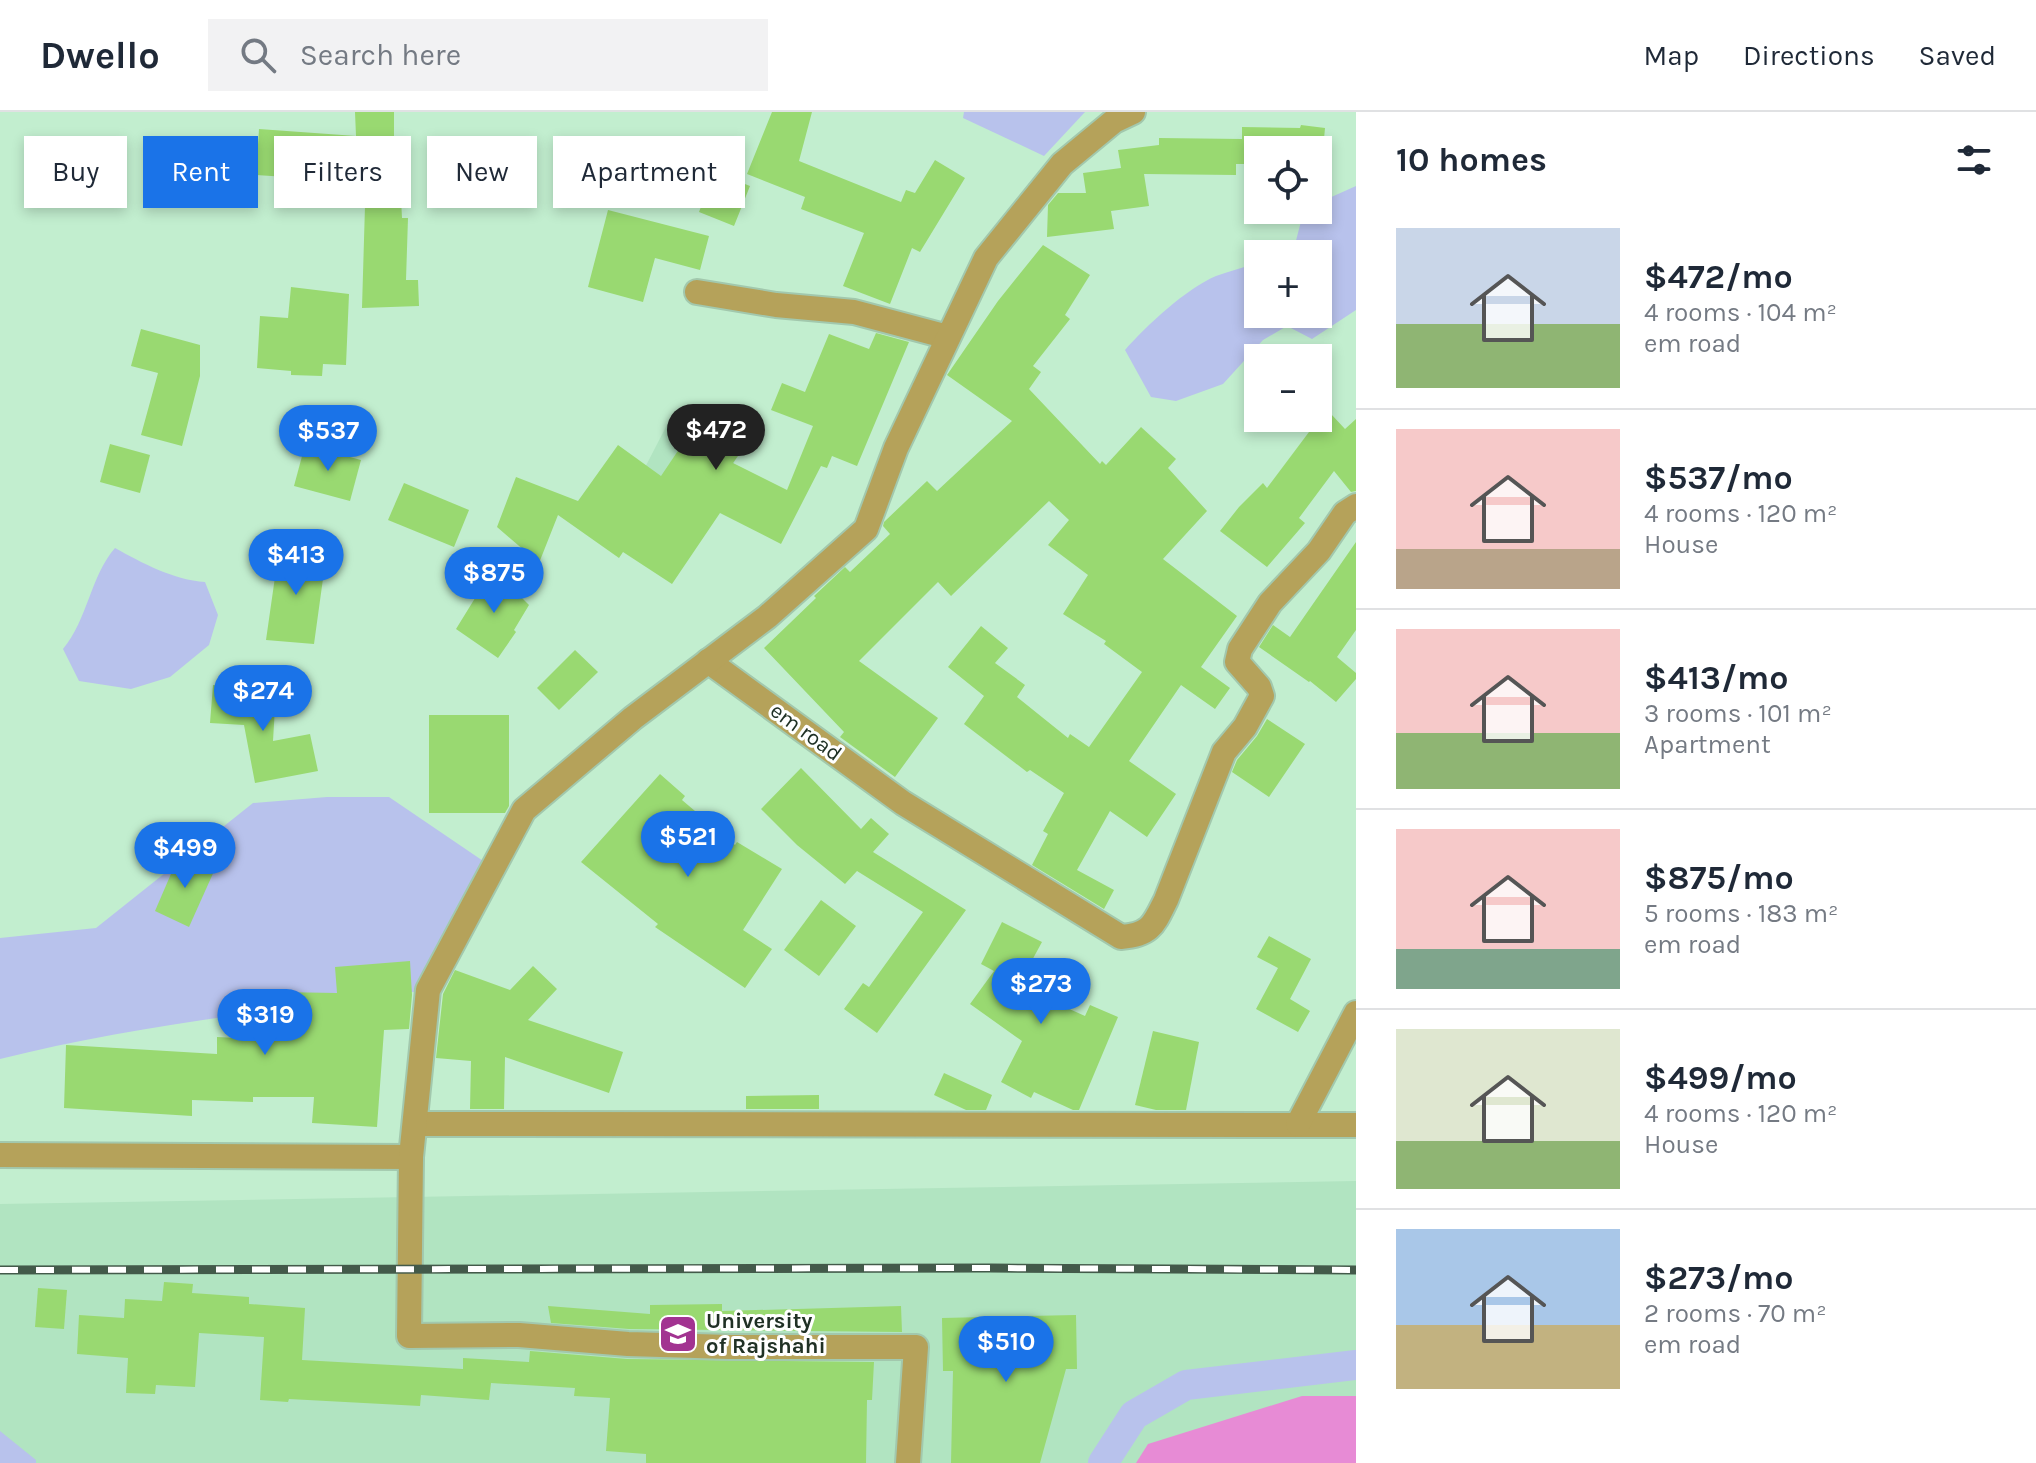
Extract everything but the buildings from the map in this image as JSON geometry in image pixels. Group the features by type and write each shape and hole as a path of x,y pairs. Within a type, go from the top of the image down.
{"street":[{"path":"908,1463 916,1347 729,1347 628,1344 519,1335 409,1336 411,1157 428,990 524,810 633,718 767,617 866,529 896,448 986,258 1062,164 1114,121 1133,112"},
{"path":"697,292 776,305 854,312 948,337"},
{"name":"em road","path":"708,661 903,803 1121,937 1135,936 1148,931 1166,900 1224,752 1245,727 1262,696 1259,687 1237,662 1240,649 1284,585 1299,575 1345,513 1356,506"},
{"path":"1298,1124 1356,1013"},
{"path":"415,1124 1356,1125"},
{"path":"0,1155 411,1157"}],"shaded area":[{"path":"669,421 740,447 715,513 638,481"},
{"name":"University of Rajshahi","path":"1356,1181 1356,1463 0,1463 0,1204"},
{"path":"1302,1396 1356,1396 1356,1463 1136,1463 1148,1444"}],"water":[{"path":"964,112 1085,112 1044,156 963,118"},
{"path":"1356,186 1356,310 1332,326 1332,240 1296,240 1300,224 1332,224 1332,197"},
{"path":"1244,267 1244,328 1284,328 1259,344 1244,344 1244,361 1223,384 1176,401 1151,397 1125,350 1168,308 1192,289 1216,276"},
{"path":"1291,328 1329,328 1312,339"},
{"path":"115,548 170,574 205,582 218,615 209,645 170,677 131,689 79,681 63,649"},
{"path":"327,797 389,797 492,867 428,990 159,1027 0,1059 0,938 96,928 253,803"},
{"path":"0,1431 36,1460 36,1463 0,1463"}],"waterway":[{"path":"1103,1463 1134,1415 1186,1385 1356,1365"}],"railway":[{"path":"0,1270 1356,1270"}],"place":[{"name":"University of Rajshahi","path":"678,1334"}]}
